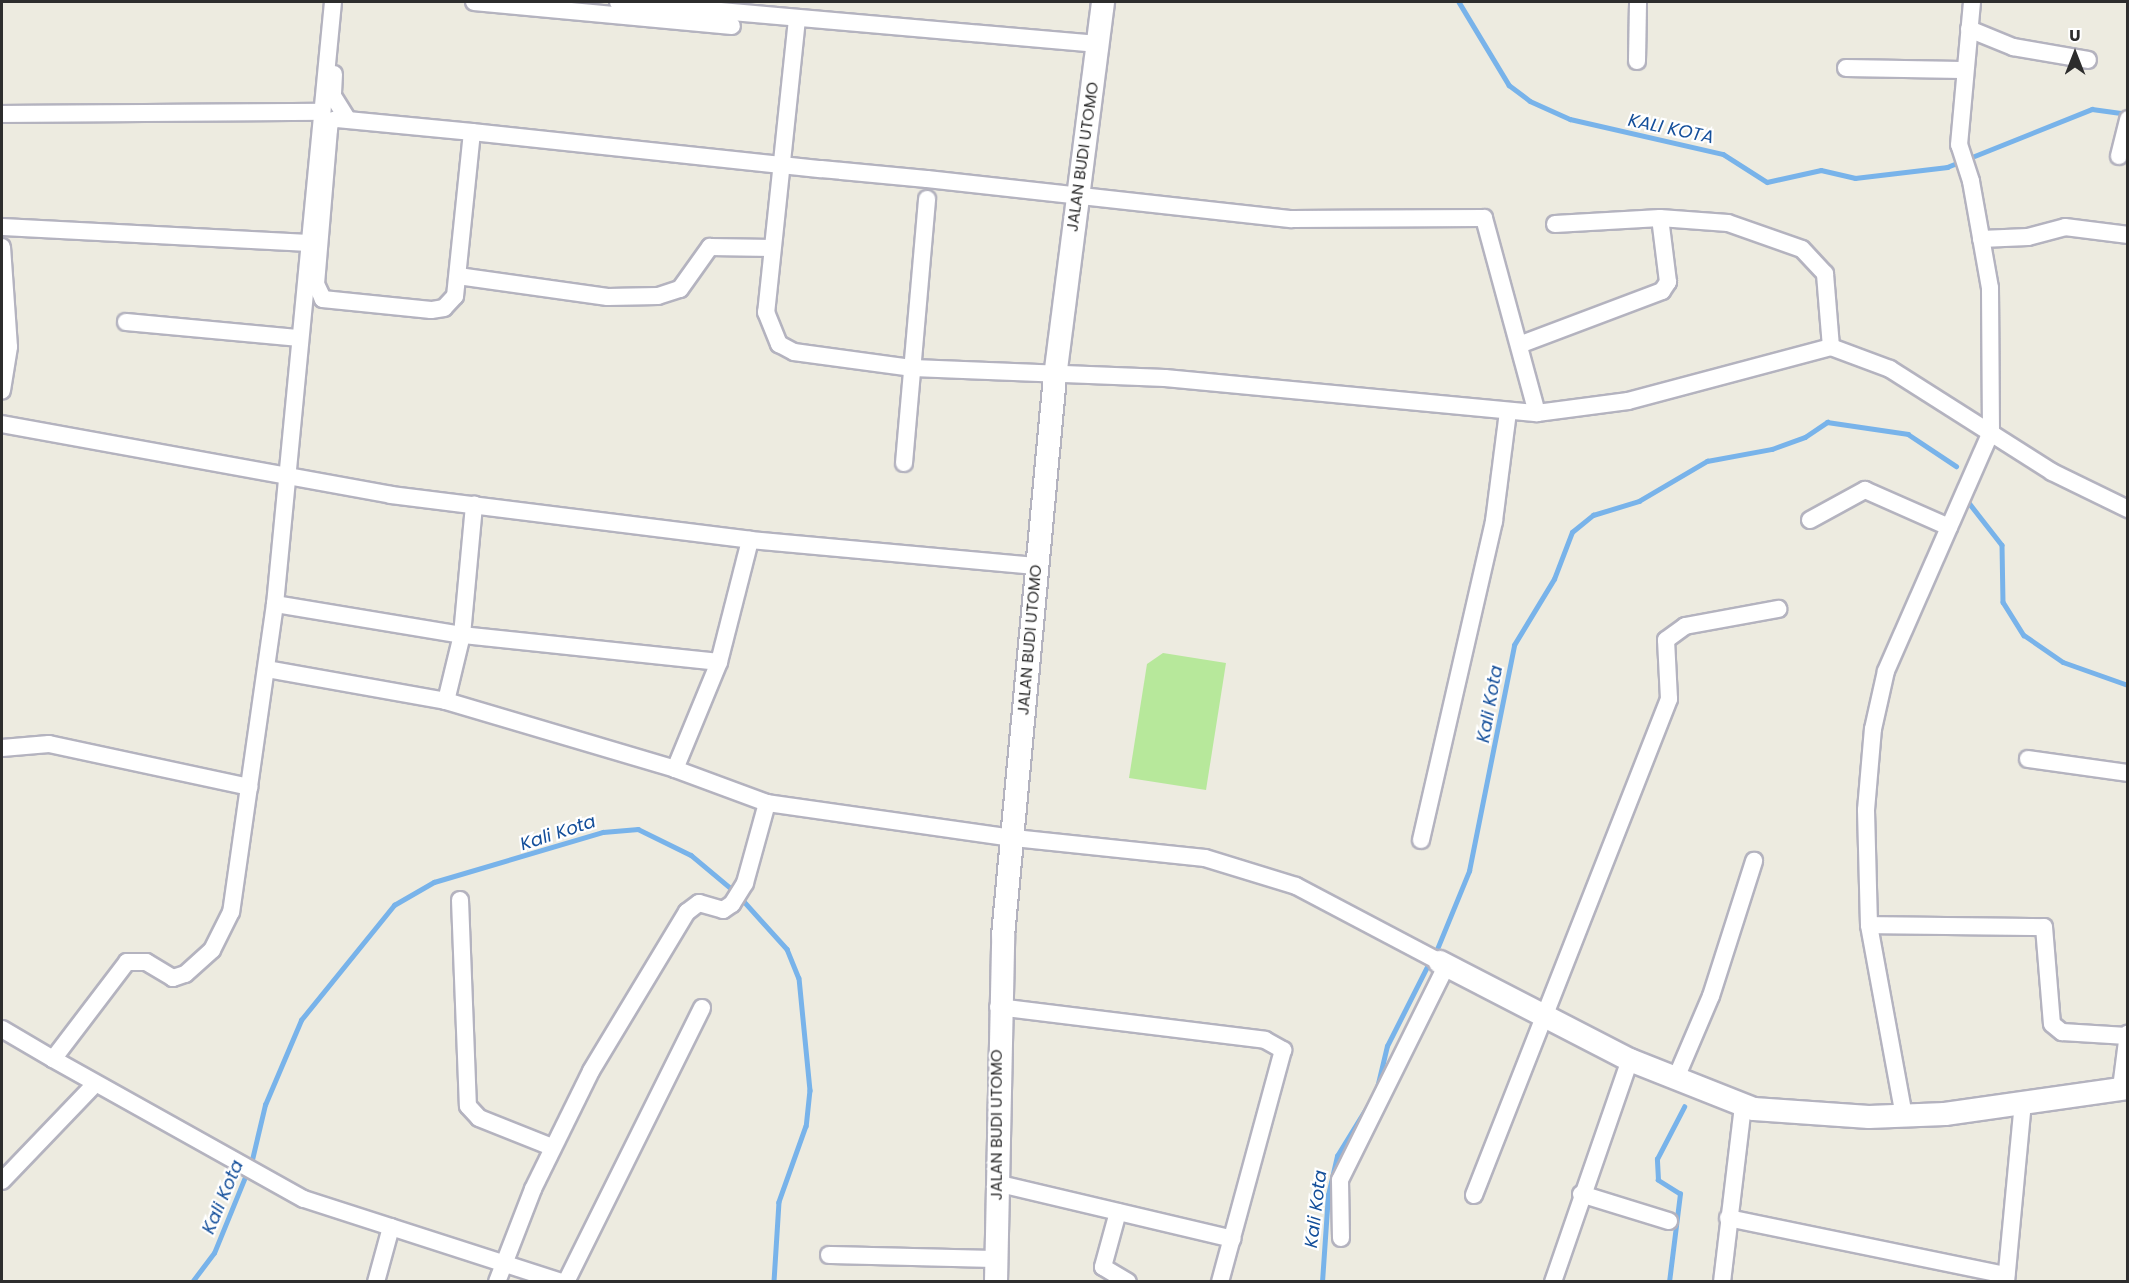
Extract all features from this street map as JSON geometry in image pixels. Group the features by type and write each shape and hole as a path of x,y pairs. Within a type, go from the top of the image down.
{"street":[{"path":"53,1059 127,962 146,962 172,978 198,965 212,950 231,912 275,604 288,479 306,243 333,2"},
{"path":"344,2 333,96 348,120"},
{"path":"474,2 732,26"},
{"path":"618,2 1098,44"},
{"name":"JALAN BUDI UTOMO","path":"996,1270 998,1007 1036,566 1055,377 1103,2"},
{"path":"1637,61 1638,2"},
{"path":"1904,1116 1869,925 1866,810 1873,729 1886,671 1991,432 1990,288 1971,181 1960,155 1962,70 1972,2"},
{"path":"797,19 786,165 772,248 766,312 779,344 810,355 913,368 1055,377 1177,379 1537,413 1629,400 1831,347 1890,369 2087,492 2127,509"},
{"path":"1969,29 2013,47 2088,60"},
{"path":"1846,68 1962,70"},
{"path":"2,114 320,112"},
{"path":"472,132 455,297 444,308 323,299 316,284 330,121 348,120 472,132 1292,219 1485,218 1537,413"},
{"path":"2119,156 2127,124"},
{"path":"904,463 927,200"},
{"path":"1519,345 1662,291 1668,282 1660,218"},
{"path":"1556,224 1660,218 1728,224 1811,253 1829,288 1831,347"},
{"path":"2,227 306,243"},
{"path":"1981,239 2028,237 2065,227 2127,235"},
{"path":"2,247 9,347 2,390"},
{"path":"458,276 608,297 658,297 680,289 700,254 710,247 772,248"},
{"path":"126,322 297,338"},
{"path":"1421,840 1494,520 1508,412"},
{"path":"2,424 288,479 474,505 750,540 1036,566"},
{"path":"1810,520 1865,490 1948,527"},
{"path":"446,701 462,635 474,505"},
{"path":"675,769 718,662 750,540"},
{"path":"275,604 462,635 718,662"},
{"path":"1474,1194 1669,699 1666,640 1685,626 1778,609"},
{"path":"267,669 446,701 675,769 767,803 1014,838 1205,858 1259,872 1417,949 1630,1060 1743,1106 1904,1116 2124,1088 2127,1034 2062,1032 2052,1024 2044,927 1869,925"},
{"path":"2,748 50,744 249,787"},
{"path":"2028,759 2127,772"},
{"path":"497,1281 502,1264 552,1147 687,912 699,903 723,910 732,904 745,883 767,803"},
{"path":"1676,1078 1711,996 1754,861"},
{"path":"460,900 468,1106 479,1118 552,1147"},
{"path":"1341,1238 1340,1180 1443,964"},
{"path":"998,1007 1265,1040 1282,1050 1220,1281"},
{"path":"566,1281 702,1008"},
{"path":"2,1029 94,1085 270,1182 317,1204 561,1281"},
{"path":"1553,1281 1581,1194 1630,1060"},
{"path":"2,1181 94,1085"},
{"path":"1728,1218 2006,1278 2024,1101"},
{"path":"1722,1281 1743,1106"},
{"path":"996,1184 1232,1239"},
{"path":"1581,1194 1669,1221"},
{"path":"1118,1212 1103,1267 1128,1281"},
{"path":"376,1281 391,1227"},
{"path":"829,1255 996,1270"}],"green space":[{"path":"1163,653 1226,663 1206,790 1129,778 1147,664"}],"waterway":[{"name":"KALI KOTA","path":"1459,2 1509,85 1530,101 1570,119 1723,154 1767,182 1821,170 1855,178 1947,167 2092,109 2128,114"},
{"name":"Kali Kota","path":"1435,954 1469,871 1514,645 1554,579 1572,532 1593,515 1639,501 1707,461 1772,449 1805,437 1827,422 1908,434 1956,466"},
{"name":"KALI KOTA","path":"1966,499 2002,545 2003,602 2024,635 2063,662 2128,685"},
{"name":"Kali Kota","path":"251,1164 265,1105 301,1020 394,905 434,882 603,832 638,829 691,855 734,891"},
{"name":"Kali Kota","path":"740,897 787,949 799,978 810,1090 806,1126 779,1202 774,1282"},
{"name":"Kali Kota","path":"1322,1282 1328,1195 1337,1156 1376,1092 1387,1046 1430,961"},
{"path":"1669,1282 1680,1194 1658,1180 1657,1159 1684,1107"},
{"name":"Kali Kota","path":"192,1282 214,1253 247,1172"}]}
